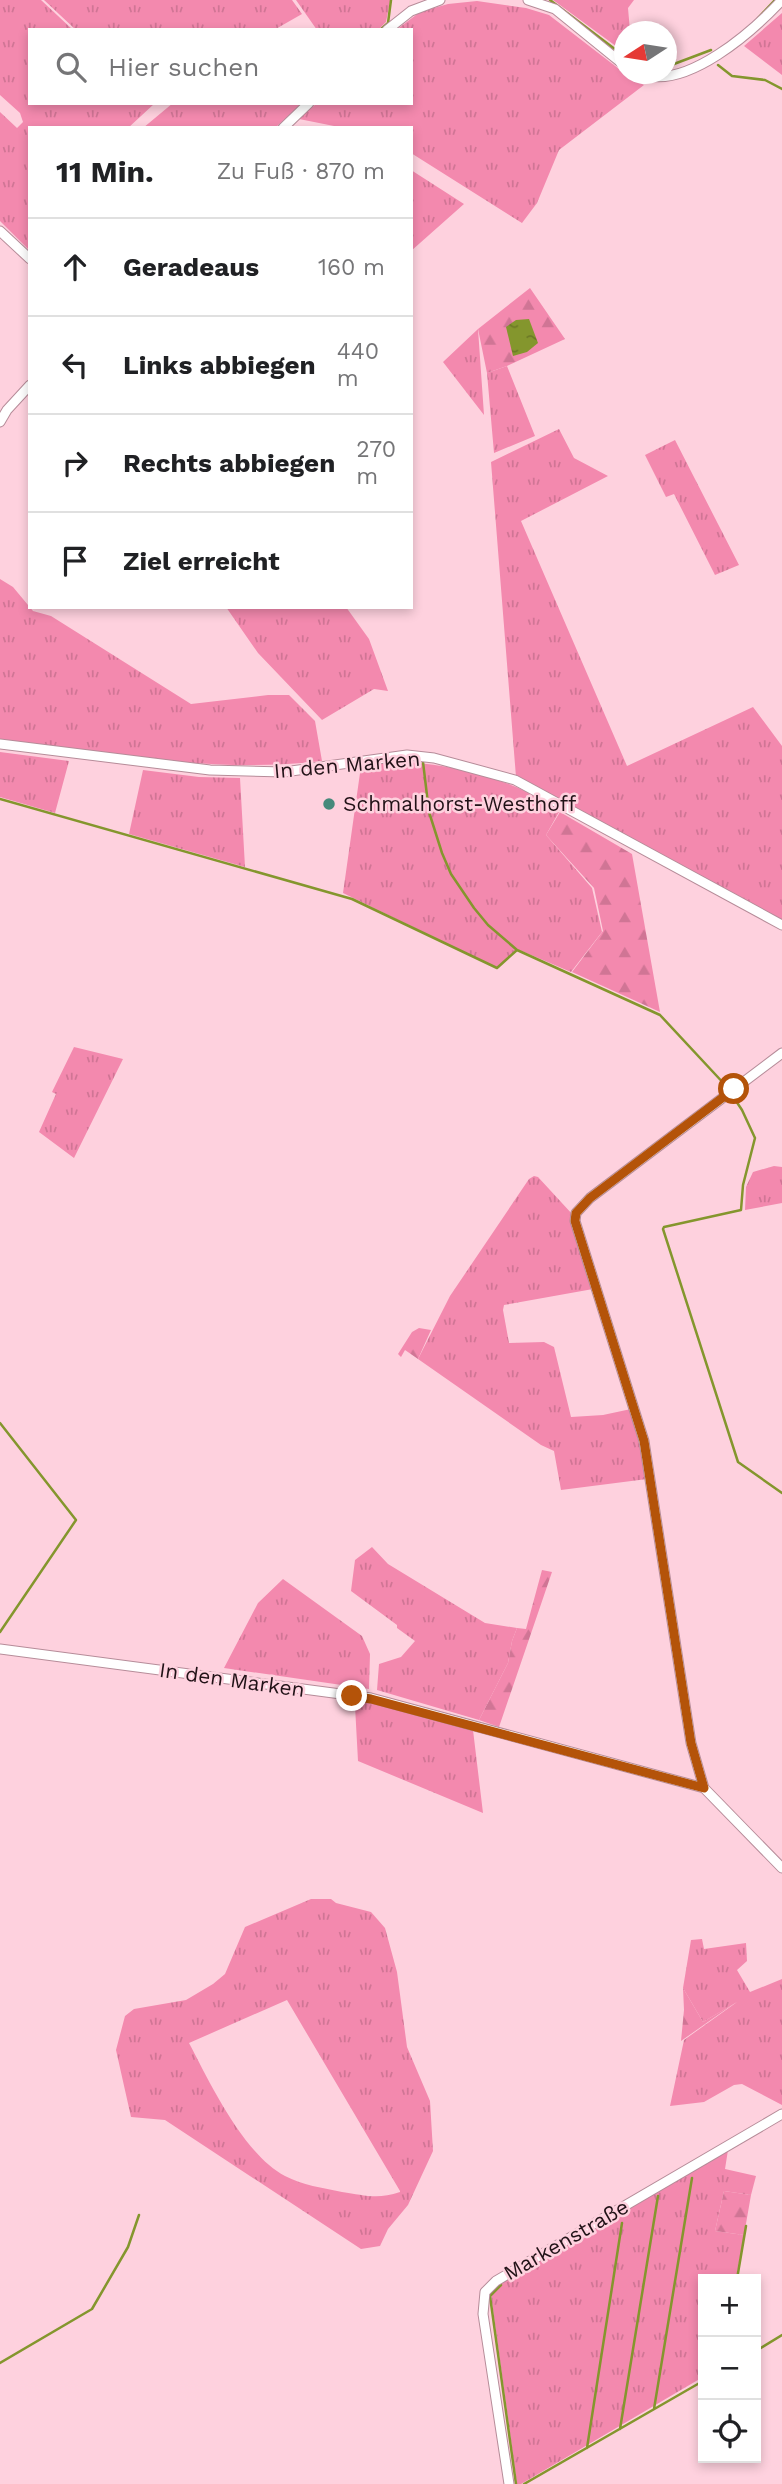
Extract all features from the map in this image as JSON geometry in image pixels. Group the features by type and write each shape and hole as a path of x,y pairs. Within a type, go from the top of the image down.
{"street":[{"path":"389,28 411,10 440,0"},
{"path":"528,0 555,9 614,56"},
{"path":"677,73 709,60 744,37 782,0"},
{"path":"285,126 307,105"},
{"path":"0,232 28,257"},
{"path":"0,422 28,387"},
{"name":"In den Marken","path":"0,744 210,770 284,772 407,755 433,758 515,780 782,925"},
{"path":"782,1053 590,1198 576,1213 575,1221 644,1441 691,1743 704,1788 782,1867"},
{"name":"In den Marken","path":"0,1649 371,1699 704,1788"},
{"name":"Markenstraße","path":"509,2484 483,2314 485,2292 496,2281 782,2114"}],"green space":[{"path":"0,0 41,0 71,28 28,28 28,105 153,105 130,126 28,126 28,249 0,221 0,112 17,128 23,122 20,113 0,95"},
{"path":"44,0 292,0 302,14 278,28 74,28"},
{"path":"296,0 390,0 386,22 380,28 316,28"},
{"path":"553,0 634,0 628,8 629,21 614,21 614,45"},
{"path":"477,1 526,8 549,15 614,65 614,84 644,85 559,150 537,203 522,223 413,154 413,126 334,126 299,119 315,105 413,105 413,28 399,28 420,12 448,4"},
{"path":"782,13 782,75 744,46"},
{"path":"171,105 300,105 277,126 145,126"},
{"path":"413,171 464,204 413,249"},
{"path":"530,288 565,339 487,373 478,329"},
{"path":"478,329 484,415 443,362"},
{"path":"507,366 535,436 494,453 487,373"},
{"path":"559,429 574,458 608,476 521,521 627,766 753,707 782,746 782,921 516,777 491,462"},
{"path":"675,440 739,565 715,575 674,494 666,497 645,455"},
{"path":"0,579 13,587 28,605 28,609 51,616 191,704 289,695 315,721 322,761 242,765 201,763 121,756 0,740"},
{"path":"227,609 347,609 369,639 388,691 374,689 322,720 258,653"},
{"path":"0,752 69,761 55,813 0,797"},
{"path":"386,761 434,765 496,779 530,794 559,812 546,835 592,888 602,932 571,972 517,949 497,968 343,893 361,766"},
{"path":"143,770 199,777 240,778 245,867 129,834"},
{"path":"560,812 632,854 660,1012 572,972 603,931 594,888 546,835"},
{"path":"74,1047 123,1059 74,1158 39,1132 56,1094 52,1092"},
{"path":"774,1166 782,1167 782,1203 745,1210 746,1187 753,1172"},
{"path":"538,1177 573,1215 572,1226 593,1289 504,1305 509,1343 544,1342 554,1347 571,1417 603,1415 631,1409 647,1479 561,1490 554,1451 541,1445 418,1359 450,1296 529,1179"},
{"path":"419,1328 431,1330 418,1359 405,1350 401,1357 398,1354 412,1332"},
{"path":"372,1547 388,1564 485,1623 517,1628 508,1663 479,1720 377,1690 379,1664 401,1657 415,1641 351,1591 355,1560"},
{"path":"542,1570 552,1572 499,1727 479,1720 508,1663 517,1628 526,1629"},
{"path":"283,1579 362,1636 370,1654 369,1689 224,1668 258,1603"},
{"path":"361,1700 473,1730 483,1813 358,1761 355,1706"},
{"path":"311,1899 331,1899 336,1903 371,1912 385,1928 397,1972 407,2047 430,2101 433,2151 408,2205 388,2229 380,2246 361,2249 165,2120 131,2117 116,2050 125,2016 134,2009 186,2000 213,1984 225,1974 245,1927","holes":["287,2000 400,2192 377,2196 342,2192 298,2182 285,2176 270,2166 242,2135 207,2078 189,2043"]},
{"path":"702,1939 704,1949 746,1943 747,1961 737,1970 750,1992 782,1979 782,2105 742,2084 734,2085 704,2102 670,2106 684,2040 737,2002 703,2022 683,1988 691,1940"},
{"path":"683,1988 703,2022 735,2003 681,2041"},
{"path":"728,2150 725,2169 756,2176 751,2195 724,2191 715,2231 744,2235 737,2274 698,2274 698,2380 521,2484 517,2484 491,2295 502,2281"},
{"path":"724,2191 751,2195 744,2235 715,2231"}],"water":[{"path":"529,319 538,343 527,352 513,356 506,327 516,320"}],"waterway":[{"path":"382,28 388,23 391,0"},
{"path":"550,0 614,48"},
{"path":"758,18 775,0"},
{"path":"677,63 711,50"},
{"path":"718,65 732,76 765,80 782,89"},
{"path":"423,762 429,812 442,853 451,874 488,925 517,950 660,1015 728,1088"},
{"path":"0,799 352,899 497,968 517,950"},
{"path":"734,1098 755,1138 743,1185 741,1210 663,1229 738,1462 782,1493"},
{"path":"0,1423 76,1520 0,1632"},
{"path":"654,2409 692,2178"},
{"path":"620,2429 658,2196"},
{"path":"0,2363 92,2309 128,2247 139,2215"},
{"path":"587,2448 622,2223"},
{"path":"738,2274 746,2226"},
{"path":"501,2285 490,2296 516,2484"},
{"path":"761,2348 782,2335"},
{"path":"524,2484 698,2384"}],"place":[{"name":"Schmalhorst-Westhoff","path":"329,804"}],"route":[{"path":"352,1696 704,1788 691,1743 644,1441 575,1221 576,1213 590,1198 734,1089"}]}
